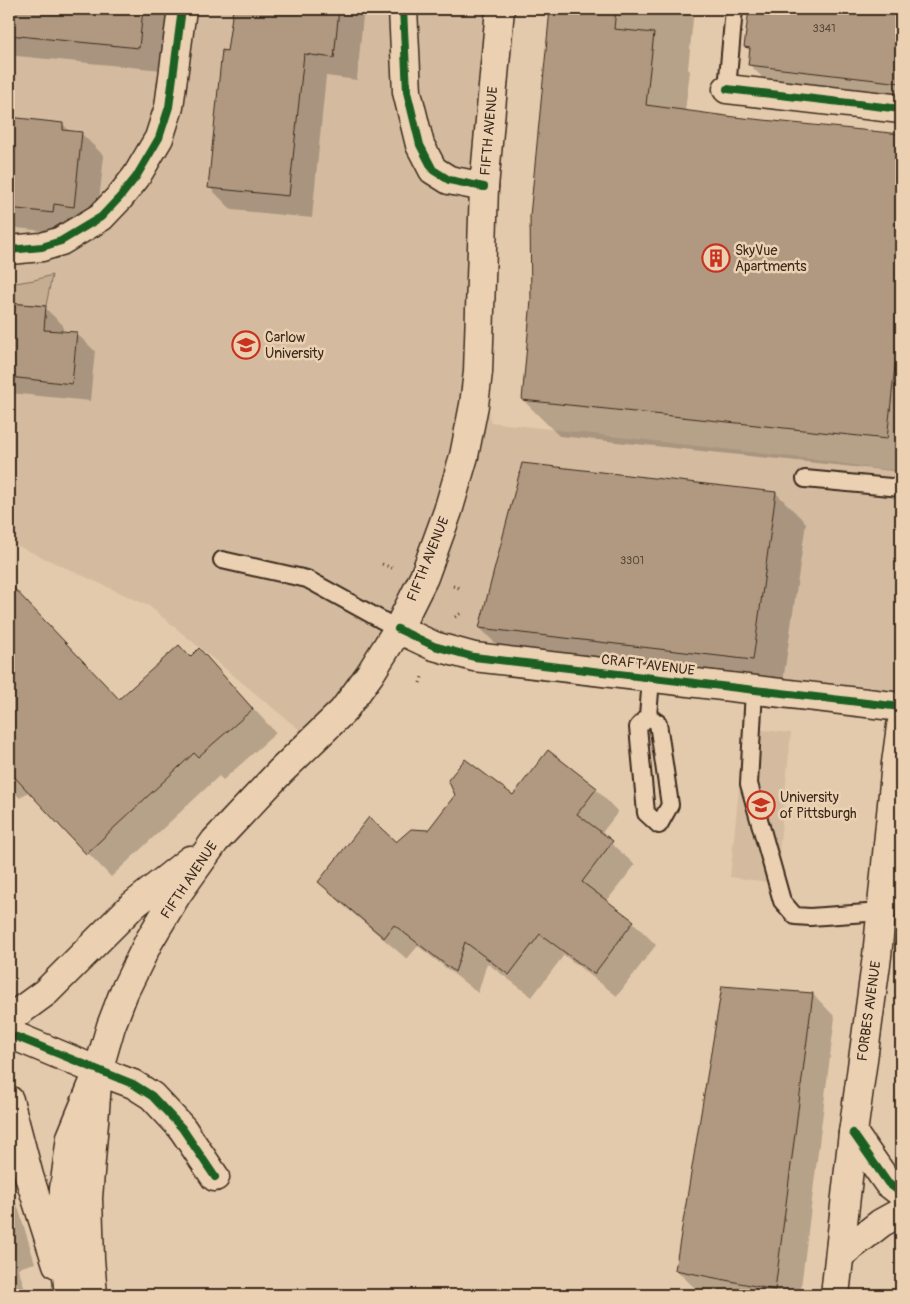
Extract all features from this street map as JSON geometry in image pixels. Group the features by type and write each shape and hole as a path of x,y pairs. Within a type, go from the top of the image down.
{"main road":[{"path":"9,250 42,247 61,241 101,217 136,177 159,138 169,107 182,9"},
{"path":"403,9 407,92 420,145 433,170 449,180 484,186"},
{"name":"FIFTH AVENUE","path":"68,1295 64,1247 64,1189 71,1137 98,1071 111,1026 124,992 149,941 177,894 215,841 280,772 343,712 370,674 398,629 424,577 448,511 464,456 478,372 484,186 500,9"},
{"path":"727,89 901,109"},
{"name":"CRAFT AVENUE","path":"398,629 434,646 474,657 901,707"},
{"name":"FORBES AVENUE","path":"834,1295 853,1132 877,956 901,726"},
{"path":"9,1019 46,992 130,907 215,841"},
{"path":"9,1036 17,1037 133,1084 152,1096 182,1128 215,1177"},
{"name":"FIFTH AVENUE","path":"93,1295 88,1198 98,1071"},
{"path":"9,1100 44,1227 68,1295"},
{"path":"853,1132 888,1183 901,1193"},
{"path":"840,1255 881,1223 901,1212"}],"lane":[{"path":"727,89 734,9"},
{"path":"805,479 901,488"},
{"path":"222,560 307,579 398,629"},
{"path":"648,716 658,723 670,806 659,825 646,814 638,727 648,716 651,678"},
{"path":"754,690 749,784 782,901 795,916 881,912"}],"path":[{"path":"382,564 392,568"},
{"path":"453,586 462,589"},
{"path":"455,617 463,612"},
{"path":"420,683 422,674"}],"shaded area":[{"name":"Carlow University","path":"9,9 496,9 476,268 490,422 901,470 901,707 474,657 398,629 313,741 149,606 9,542"},
{"path":"52,275 46,306 9,303 9,284"},
{"name":"University of Pittsburgh","path":"745,728 791,733 776,883 730,877"}],"building":[{"path":"9,9 143,9 139,48 9,35"},
{"path":"233,9 339,9 334,58 304,54 289,196 208,188 222,50 227,51"},
{"name":"SkyVue Apartments","path":"550,9 616,9 614,29 654,33 646,105 734,117 901,134 901,311 887,439 522,400 531,300 530,216"},
{"path":"749,9 901,9 901,83 748,65 750,48 744,47"},
{"path":"9,117 63,123 63,130 82,132 74,207 54,204 53,213 9,208"},
{"path":"9,303 46,306 44,330 77,332 72,384 9,377"},
{"path":"522,463 776,492 753,660 479,628"},
{"path":"9,583 119,699 179,645 190,657 199,648 253,709 198,757 194,753 86,854 9,771"},
{"path":"548,750 597,788 577,814 613,841 582,882 634,921 594,974 540,934 509,975 465,942 455,972 394,925 384,938 318,882 369,817 396,842 411,829 428,830 455,795 448,780 465,759 513,795"},
{"path":"722,986 813,993 775,1290 675,1270"}],"cycle path":[{"path":"9,250 42,247 61,241 101,217 136,177 159,138 169,107 182,9"},
{"path":"403,9 407,92 420,145 433,170 449,180 484,187"},
{"path":"727,89 901,109"},
{"path":"398,629 434,646 474,657 901,707"},
{"path":"9,1036 17,1037 133,1084 152,1096 182,1128 215,1177"},
{"path":"853,1133 888,1183 901,1193"}],"place":[{"name":"SkyVue Apartments","path":"716,258"},
{"name":"Carlow University","path":"246,345"},
{"name":"University of Pittsburgh","path":"761,805"}]}
